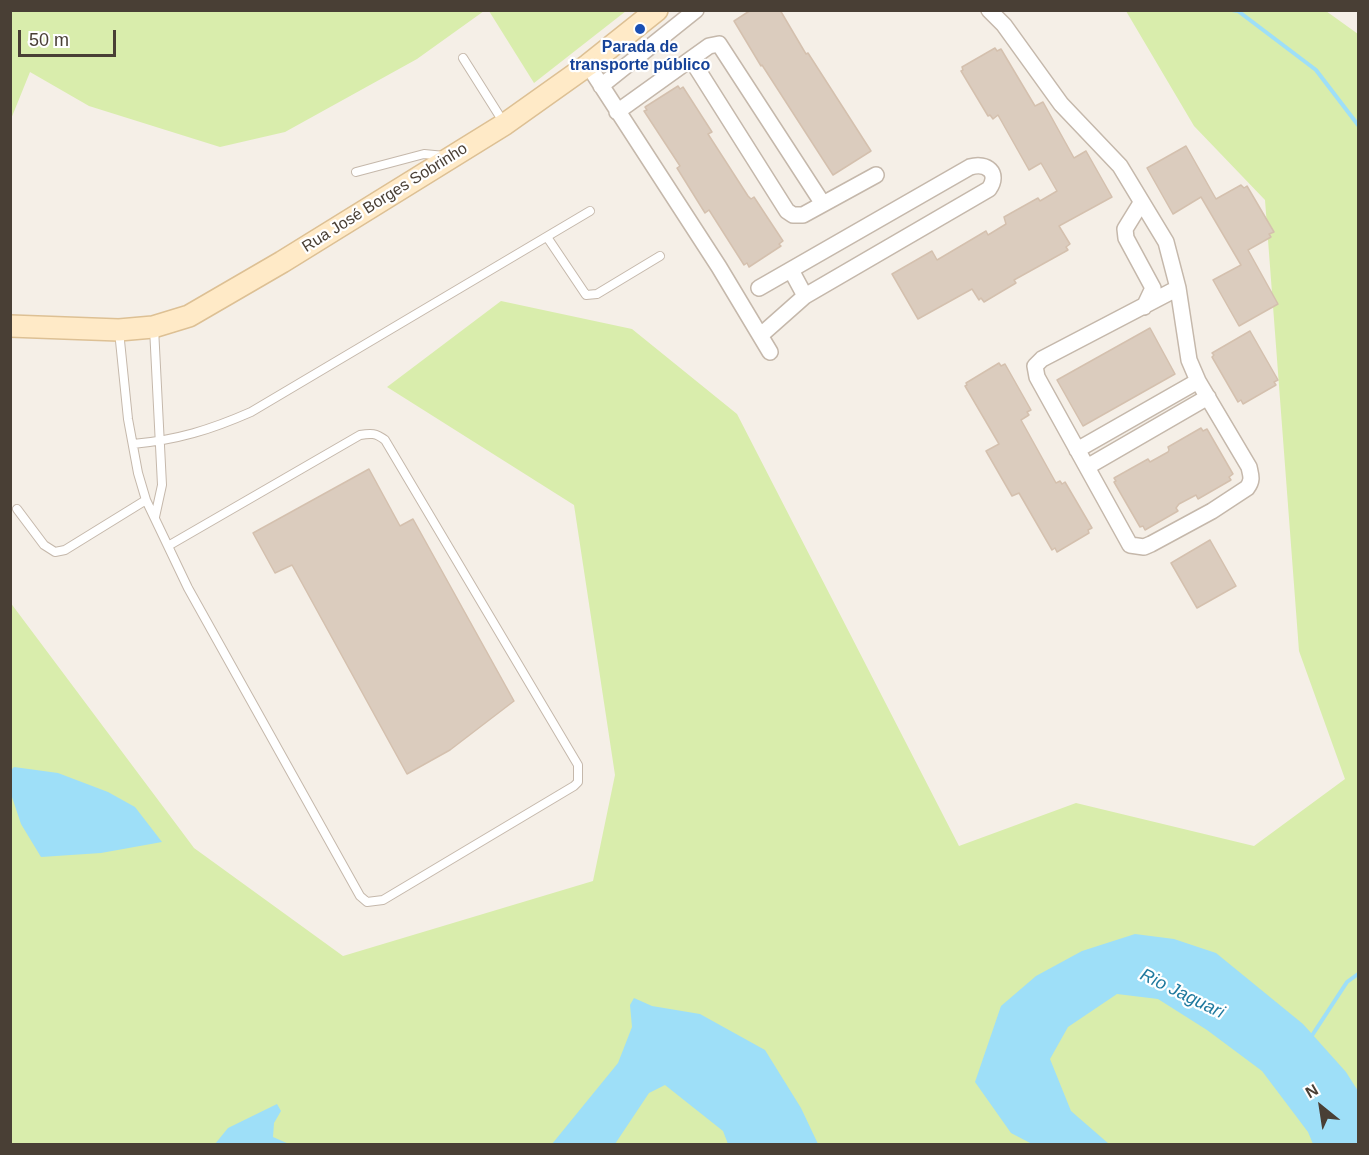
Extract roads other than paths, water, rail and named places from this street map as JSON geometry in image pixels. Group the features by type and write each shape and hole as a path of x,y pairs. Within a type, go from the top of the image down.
{"street":[{"name":"Rua José Borges Sobrinho","path":"10,326 119,330 153,327 204,308 505,124 588,65 657,10"},
{"path":"601,86 696,10"},
{"path":"989,10 1004,25 1061,104 1120,166 1166,242 1178,288 1189,360 1198,381 1249,467 1252,476 1247,488 1212,511 1151,544 1136,547 1130,545 1034,372 1035,366 1042,359 1178,288"},
{"path":"617,112 709,46 719,45 823,204"},
{"path":"691,59 787,211 798,217 876,176"},
{"path":"588,65 719,267 770,352"},
{"path":"759,288 970,167 980,164 987,167 993,174 993,183 989,189 805,296 761,335"},
{"path":"1141,202 1125,229 1126,238 1153,288 1144,307"},
{"path":"791,270 805,296"},
{"path":"1077,450 1198,381"},
{"path":"1087,467 1208,397"}],"lane":[{"path":"463,58 505,124"},
{"path":"356,172 424,154 453,157"},
{"path":"133,444 159,442 187,436 215,428 250,412 590,211"},
{"path":"547,237 586,295 597,294 660,256"},
{"path":"153,327 162,485 154,517"},
{"path":"119,330 128,418 138,473 146,500 188,588 354,885 367,902 382,900 578,782 578,765 385,441 377,434 360,435 168,546"},
{"path":"17,509 44,545 54,552 65,550 146,500"}],"water":[{"path":"14,767 58,773 108,792 135,807 162,842 101,853 41,857 21,824 11,794 11,770"},
{"name":"Rio Jaguari","path":"1135,934 1174,939 1216,953 1303,1024 1346,1072 1358,1091 1358,1144 1313,1144 1308,1132 1262,1071 1207,1030 1158,999 1117,994 1068,1027 1050,1059 1071,1111 1109,1144 1032,1144 1011,1133 975,1082 1001,1006 1036,976 1082,951"},
{"path":"634,998 652,1006 700,1014 765,1050 801,1108 818,1144 728,1144 723,1131 665,1085 649,1093 615,1144 552,1144 618,1063 632,1027 630,1005"},
{"path":"277,1104 281,1111 274,1123 273,1137 289,1144 215,1144 228,1128"}],"waterway":[{"path":"1232,10 1238,11 1316,70 1358,125"},
{"path":"1311,1037 1347,982 1358,974"}],"place":[{"name":"Parada de transporte público","path":"640,29"}]}
